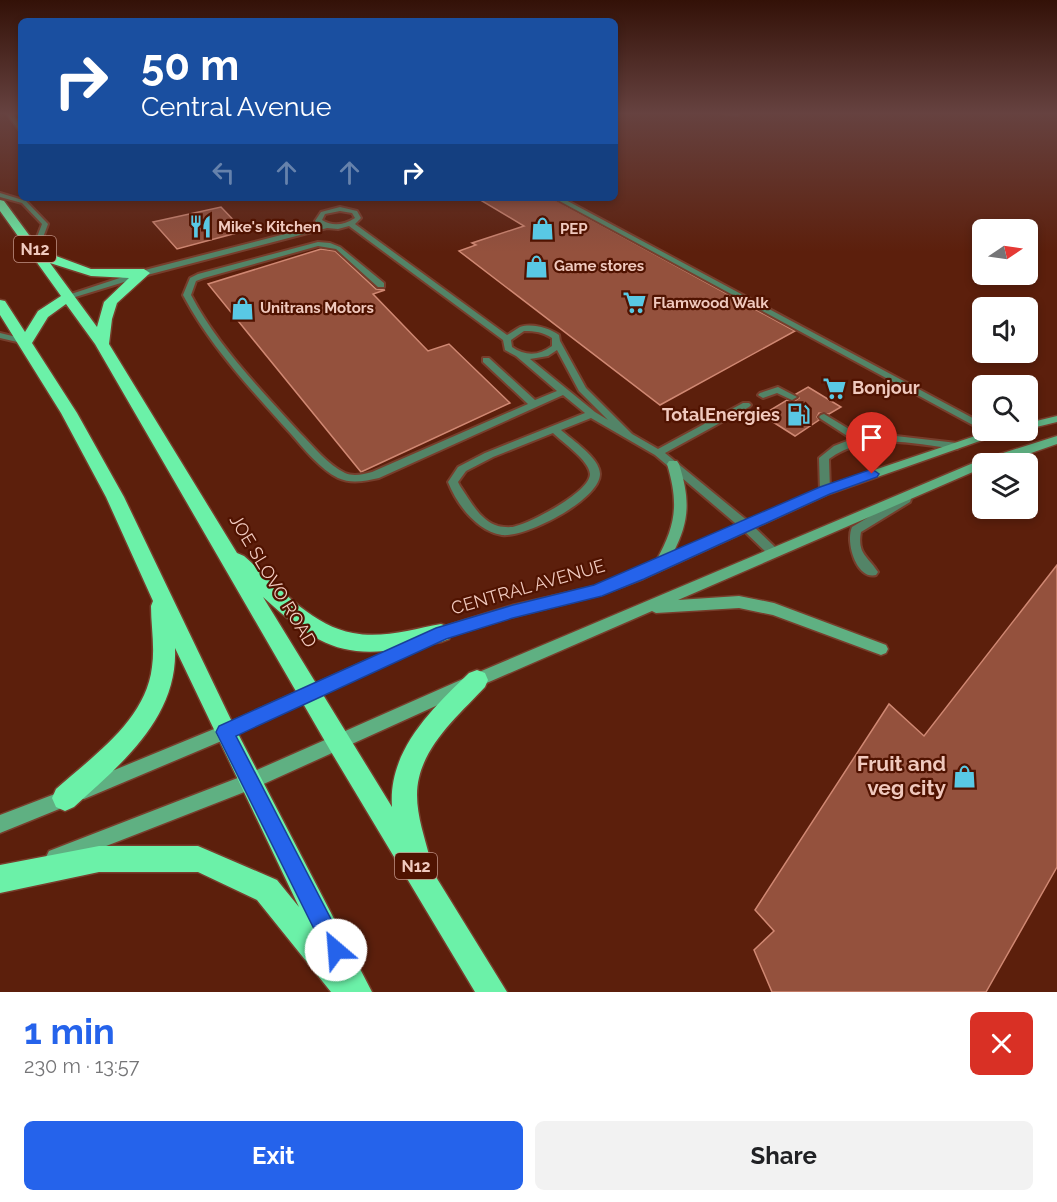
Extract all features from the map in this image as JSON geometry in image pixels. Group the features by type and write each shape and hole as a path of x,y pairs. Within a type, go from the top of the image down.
{"highway":[{"name":"JOE SLOVO ROAD","path":"0,203 38,252 102,344 338,742 492,992"},
{"path":"38,252 71,269 94,275 144,273"},
{"path":"102,344 106,308 123,288 144,273"},
{"path":"26,342 43,314 69,296"},
{"path":"0,304 26,342 115,497 225,732 357,992"},
{"path":"224,550 311,624 337,640 355,644 441,633"},
{"path":"65,798 123,745 149,712 163,675 160,597"},
{"path":"419,871 405,804 408,773 421,746 437,722 477,680"},
{"path":"0,879 99,858 198,859 230,871 267,890 350,992"}],"street":[{"path":"1038,424 1057,419"},
{"name":"CENTRAL AVENUE","path":"0,824 225,732 441,633 513,611 596,591 825,491 972,440"},
{"path":"1017,453 1057,440"},
{"path":"661,564 677,538 683,511 680,485 673,465"},
{"path":"0,879 250,781 477,680 972,469"},
{"path":"646,608 740,602 774,609 881,649"}],"lane":[{"path":"0,195 18,200"},
{"path":"21,201 45,224 38,252"},
{"path":"562,201 972,422"},
{"path":"321,224 319,216 328,211 346,209 358,215 351,224 338,227"},
{"path":"69,296 321,224 367,237"},
{"path":"351,224 507,339 508,348 562,392 613,429 628,433"},
{"path":"254,242 267,257"},
{"path":"381,285 330,244 318,244 193,280 188,288 188,300 289,427 326,467 341,476 355,479 375,476 562,392"},
{"path":"476,318 516,331"},
{"path":"507,339 516,331 530,328 545,330 556,337 582,389 628,433 673,465 745,525 774,553"},
{"path":"0,335 26,342"},
{"path":"519,355 545,355 556,347 557,342"},
{"path":"486,360 535,405"},
{"path":"763,395 778,390 792,397"},
{"path":"658,453 746,405"},
{"path":"555,430 594,469 595,481 591,488 548,517 518,530 494,529 481,522 455,487 453,482 458,472 489,455 592,414"},
{"path":"825,417 858,438"},
{"path":"825,491 824,458 858,438 873,437 957,446"},
{"path":"872,572 856,555 853,540 856,530 927,486"}],"building":[{"name":"Flamwood Walk","path":"482,201 557,201 795,331 660,405 459,251 476,245 472,243 524,226"},
{"path":"221,207 244,231 177,249 153,222"},
{"path":"321,249 335,251 376,289 385,290 373,294 428,351 449,344 510,403 361,472 208,284"},
{"path":"808,387 841,407 829,414 819,413 817,417 819,420 795,436 762,415 787,400 793,402 799,398 796,394"},
{"path":"1057,565 1057,867 986,992 772,992 754,950 774,931 755,910 889,704 924,736"}],"place":[{"name":"Mike's Kitchen","path":"200,227"},
{"name":"PEP","path":"542,229"},
{"name":"Game stores","path":"536,266"},
{"name":"Flamwood Walk","path":"635,303"},
{"name":"Unitrans Motors","path":"242,308"},
{"name":"Bonjour","path":"834,388"},
{"name":"TotalEnergies","path":"798,415"},
{"name":"Fruit and veg city","path":"964,776"}],"route":[{"path":"336,950 225,732 441,633 513,611 596,591 638,575 825,491 872,474"}]}
